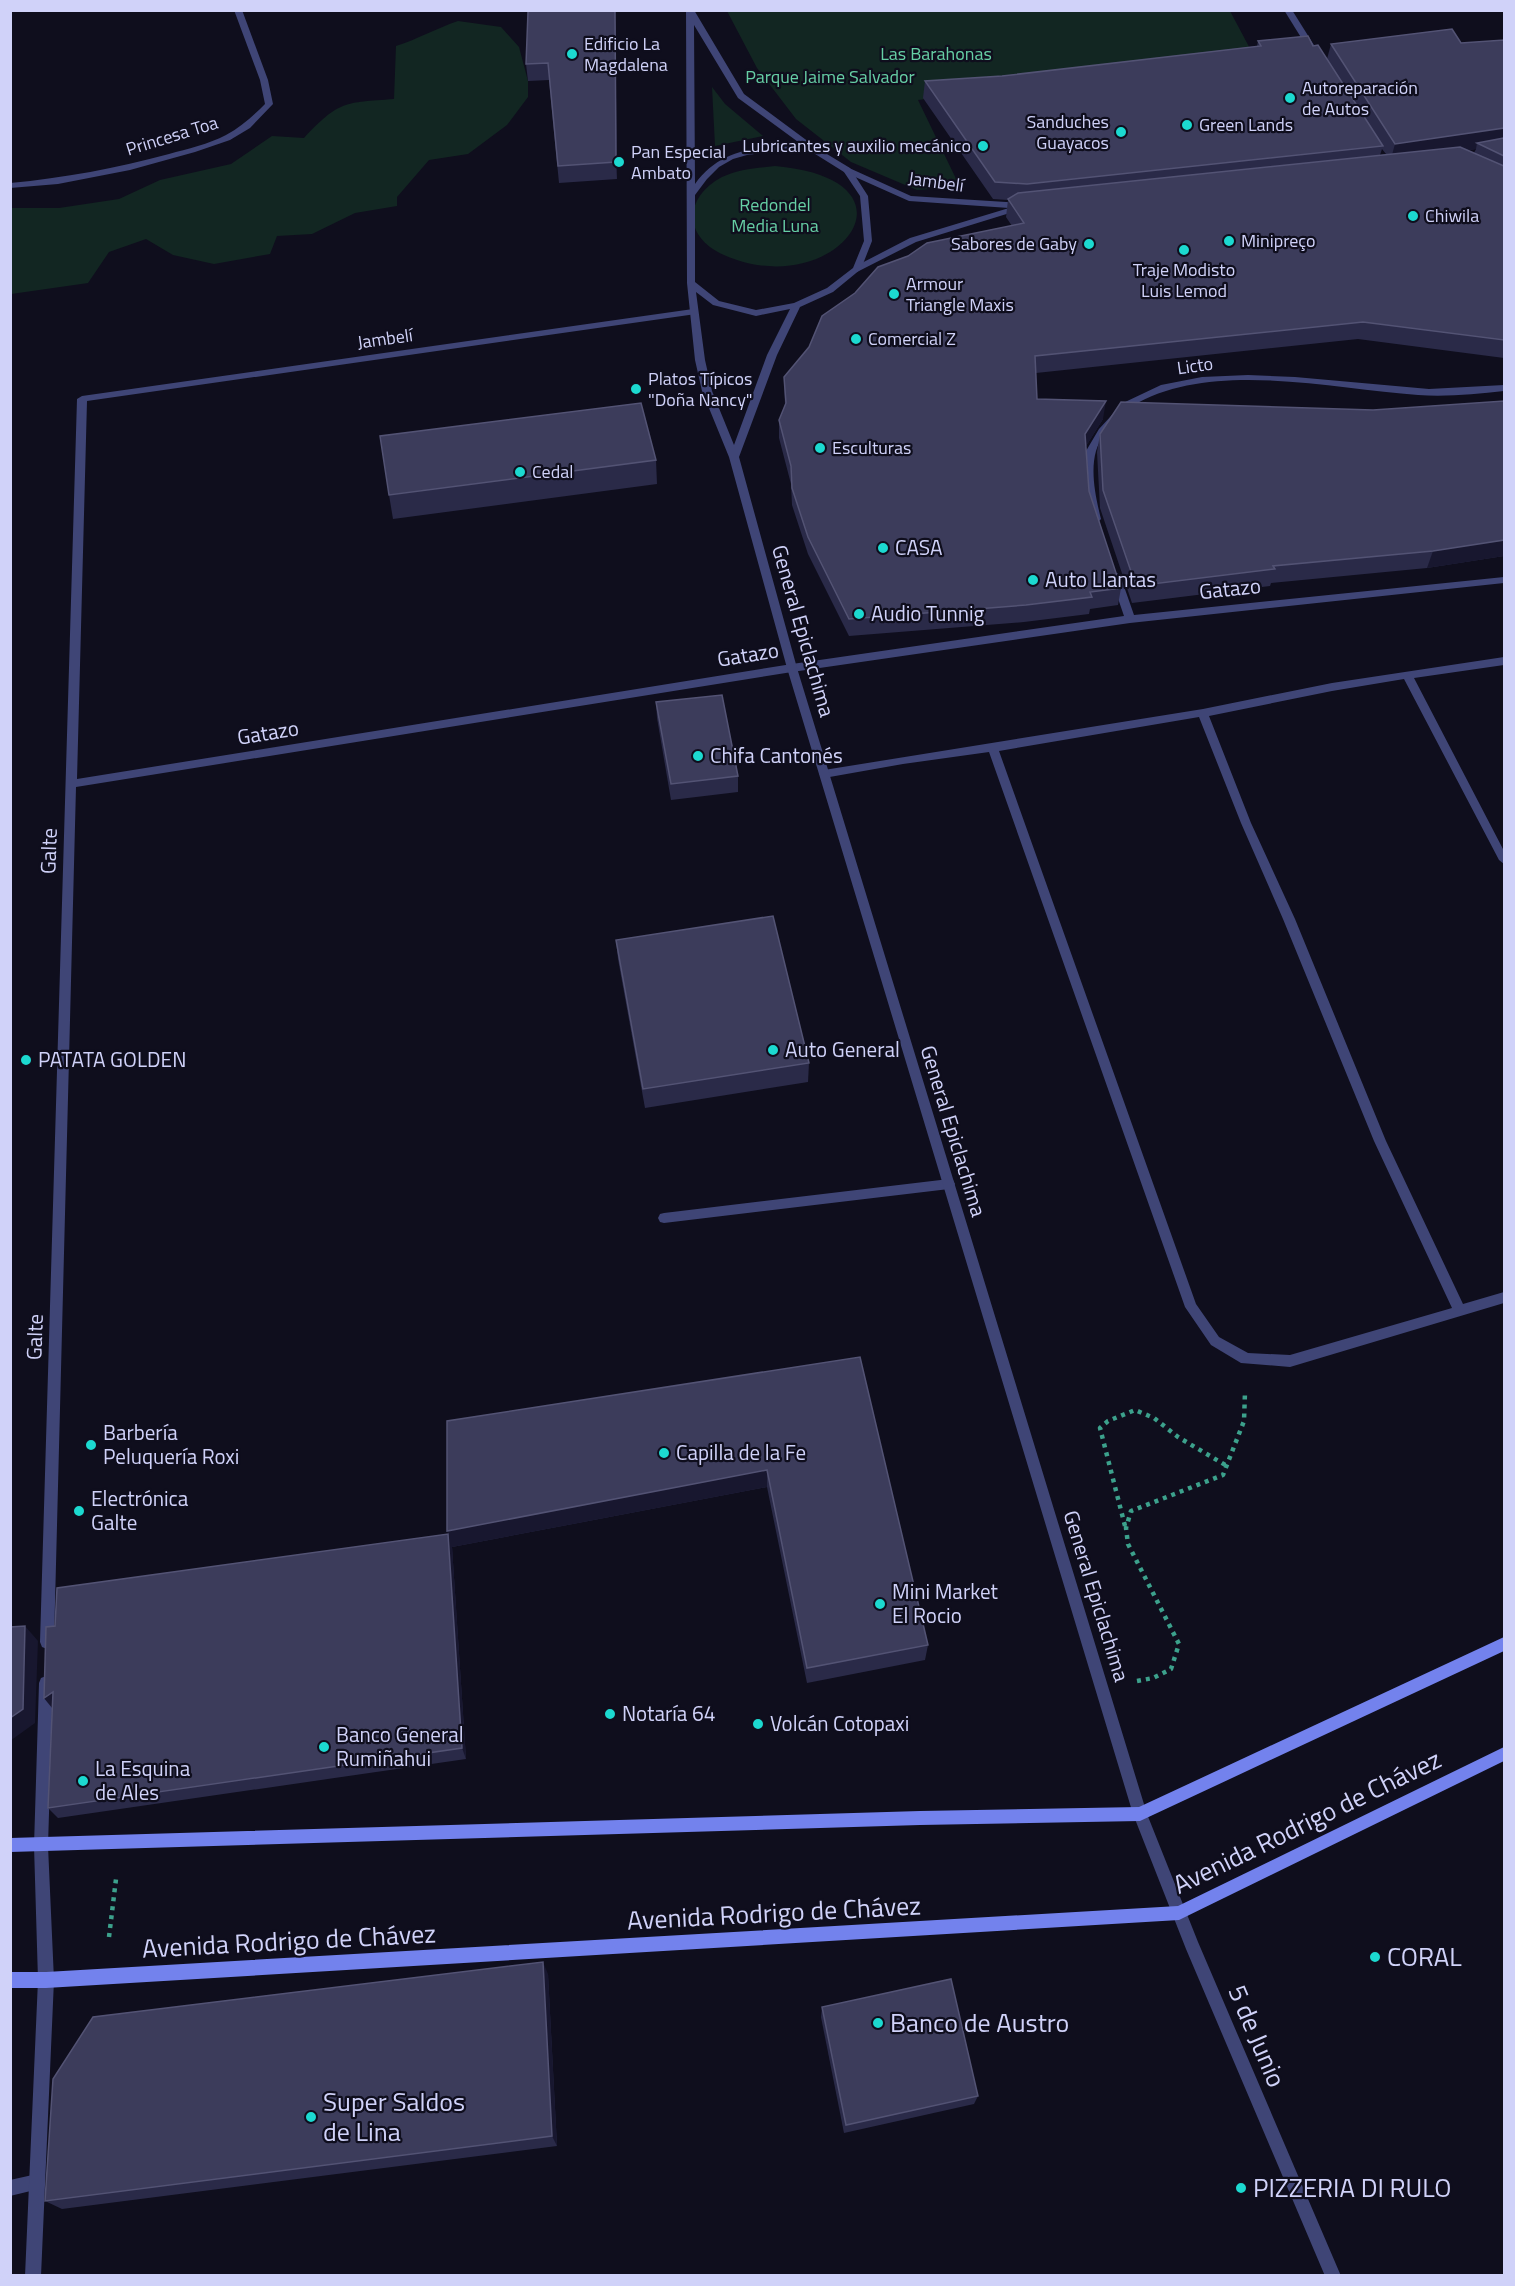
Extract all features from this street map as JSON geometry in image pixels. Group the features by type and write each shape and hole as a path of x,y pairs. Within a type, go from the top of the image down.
{"main road":[{"path":"10,1845 41,1846 920,1818 1140,1814 1504,1644"},
{"name":"Avenida Rodrigo de Chávez","path":"10,1980 46,1980 1179,1913 1504,1754"}],"street":[{"name":"Princesa Toa","path":"10,186 58,182 130,167 227,138 247,126 269,104 267,82 244,35 238,10"},
{"path":"1288,10 1319,60"},
{"path":"690,12 741,96 814,150 847,170 864,196 868,241 857,269 830,290 796,305 756,313 716,303 691,283 690,12"},
{"path":"692,194 704,174 723,159 771,148 814,150"},
{"name":"Jambelí","path":"847,170 909,198 1025,206"},
{"name":"Jambelí","path":"857,269 913,240 1037,204"},
{"name":"General Epiclachima","path":"691,283 693,312 707,391 734,458 792,668 1104,1687 1140,1814"},
{"path":"734,458 772,356 796,305"},
{"name":"Jambelí","path":"82,399 693,312"},
{"name":"Licto","path":"1100,530 1093,508 1090,451 1111,417 1151,390 1199,378 1253,378 1420,392 1504,388"},
{"name":"Galte","path":"33,2276 46,1980 41,1846 82,399"},
{"path":"1111,563 1130,619"},
{"name":"Gatazo","path":"72,784 792,668 1130,619 1504,580"},
{"path":"824,774 1203,713 1341,685 1504,661"},
{"path":"1407,675 1504,860"},
{"path":"1203,713 1246,823 1289,919 1380,1141 1460,1311"},
{"path":"993,748 1191,1307 1215,1341 1246,1359 1290,1361 1504,1297"},
{"path":"664,1218 949,1184"},
{"name":"5 de Junio","path":"1140,1814 1179,1913 1333,2276"},
{"path":"10,2188 37,2182"}],"path":[{"path":"1126,1528 1131,1511 1223,1475 1244,1421 1246,1359"},
{"path":"1104,1687 1153,1678 1171,1669 1179,1644 1128,1544 1126,1528 1100,1428 1108,1421 1135,1410 1154,1418 1178,1437 1227,1466"},
{"path":"105,1976 120,1843"}],"green space":[{"path":"727,11 1230,11 1255,58 918,100 960,187 917,190 851,162 796,119 757,68"},
{"path":"458,21 501,27 519,47 528,81 528,97 507,125 468,154 429,160 397,197 397,206 355,213 312,234 277,236 270,254 214,264 173,255 146,239 109,252 88,283 11,294 11,208 59,208 119,199 160,180 231,164 272,136 304,138 326,116 344,106 364,101 394,99 396,46"},
{"path":"712,87 725,104 763,136 715,146"},
{"name":"Redondel Media Luna","path":"775,166 822,176 849,193 857,213 850,234 830,252 800,264 764,266 724,255 701,238 695,228 693,217 700,196 709,186 728,174"}],"building":[{"path":"530,10 615,10 616,162 558,166 548,63 526,64 528,12"},
{"path":"1452,29 1461,43 1504,40 1504,128 1395,144 1331,44"},
{"path":"1308,36 1313,46 1318,45 1383,146 1027,184 995,182 925,81 1002,76 1261,46 1258,41"},
{"path":"1504,138 1504,156 1477,143"},
{"path":"1460,147 1504,166 1504,340 1363,322 1035,356 1037,399 1106,401 1085,434 1089,491 1121,588 1090,592 1092,597 1026,605 849,619 808,537 792,488 791,466 779,420 786,403 784,377 809,347 822,316 855,293 878,267 908,256 927,243 1024,223 1008,199 1018,193"},
{"path":"1504,401 1504,540 1433,551 1273,566 1275,569 1136,586 1103,490 1100,434 1121,402 1373,410"},
{"path":"641,403 656,460 389,495 380,436"},
{"name":"Chifa Cantonés","path":"722,695 738,776 671,784 656,702"},
{"path":"773,916 809,1063 643,1089 616,940"},
{"path":"860,1357 928,1645 807,1668 767,1470 447,1531 447,1421"},
{"path":"448,1534 462,1748 48,1808 53,1692 44,1698 46,1627 55,1626 57,1588"},
{"path":"25,1626 23,1709 10,1718 10,1627"},
{"name":"Super Saldos de Lina","path":"543,1962 552,2136 45,2201 53,2079 93,2017"},
{"path":"951,1979 978,2096 846,2125 822,2007"}],"place":[{"name":"Edificio La Magdalena","path":"572,54"},
{"name":"Autoreparación de Autos","path":"1290,98"},
{"name":"Green Lands","path":"1187,125"},
{"name":"Sanduches Guayacos","path":"1121,132"},
{"name":"Lubricantes y auxilio mecánico","path":"983,146"},
{"name":"Pan Especial Ambato","path":"619,162"},
{"name":"Chiwila","path":"1413,216"},
{"name":"Minipreço","path":"1229,241"},
{"name":"Sabores de Gaby","path":"1089,244"},
{"name":"Traje Modisto Luis Lemod","path":"1184,250"},
{"name":"Armour Triangle Maxis","path":"894,294"},
{"name":"Comercial Z","path":"856,339"},
{"name":"Platos Típicos \"Doña Nancy\"","path":"636,389"},
{"name":"Esculturas","path":"820,448"},
{"name":"Cedal","path":"520,472"},
{"name":"CASA","path":"883,548"},
{"name":"Auto Llantas","path":"1033,580"},
{"name":"Audio Tunnig","path":"859,614"},
{"name":"Chifa Cantonés","path":"698,756"},
{"name":"Auto General","path":"773,1050"},
{"name":"PATATA GOLDEN","path":"26,1060"},
{"name":"Barbería Peluquería Roxi","path":"91,1445"},
{"name":"Capilla de la Fe","path":"664,1453"},
{"name":"Electrónica Galte","path":"79,1511"},
{"name":"Mini Market El Rocio","path":"880,1604"},
{"name":"Notaría 64","path":"610,1714"},
{"name":"Volcán Cotopaxi","path":"758,1724"},
{"name":"Banco General Rumiñahui","path":"324,1747"},
{"name":"La Esquina de Ales","path":"83,1781"},
{"name":"CORAL","path":"1375,1957"},
{"name":"Banco de Austro","path":"878,2023"},
{"name":"Super Saldos de Lina","path":"311,2117"},
{"name":"PIZZERIA DI RULO","path":"1241,2188"}],"park label":[{"name":"Las Barahonas","path":"936,54"},
{"name":"Parque Jaime Salvador","path":"830,77"}]}
